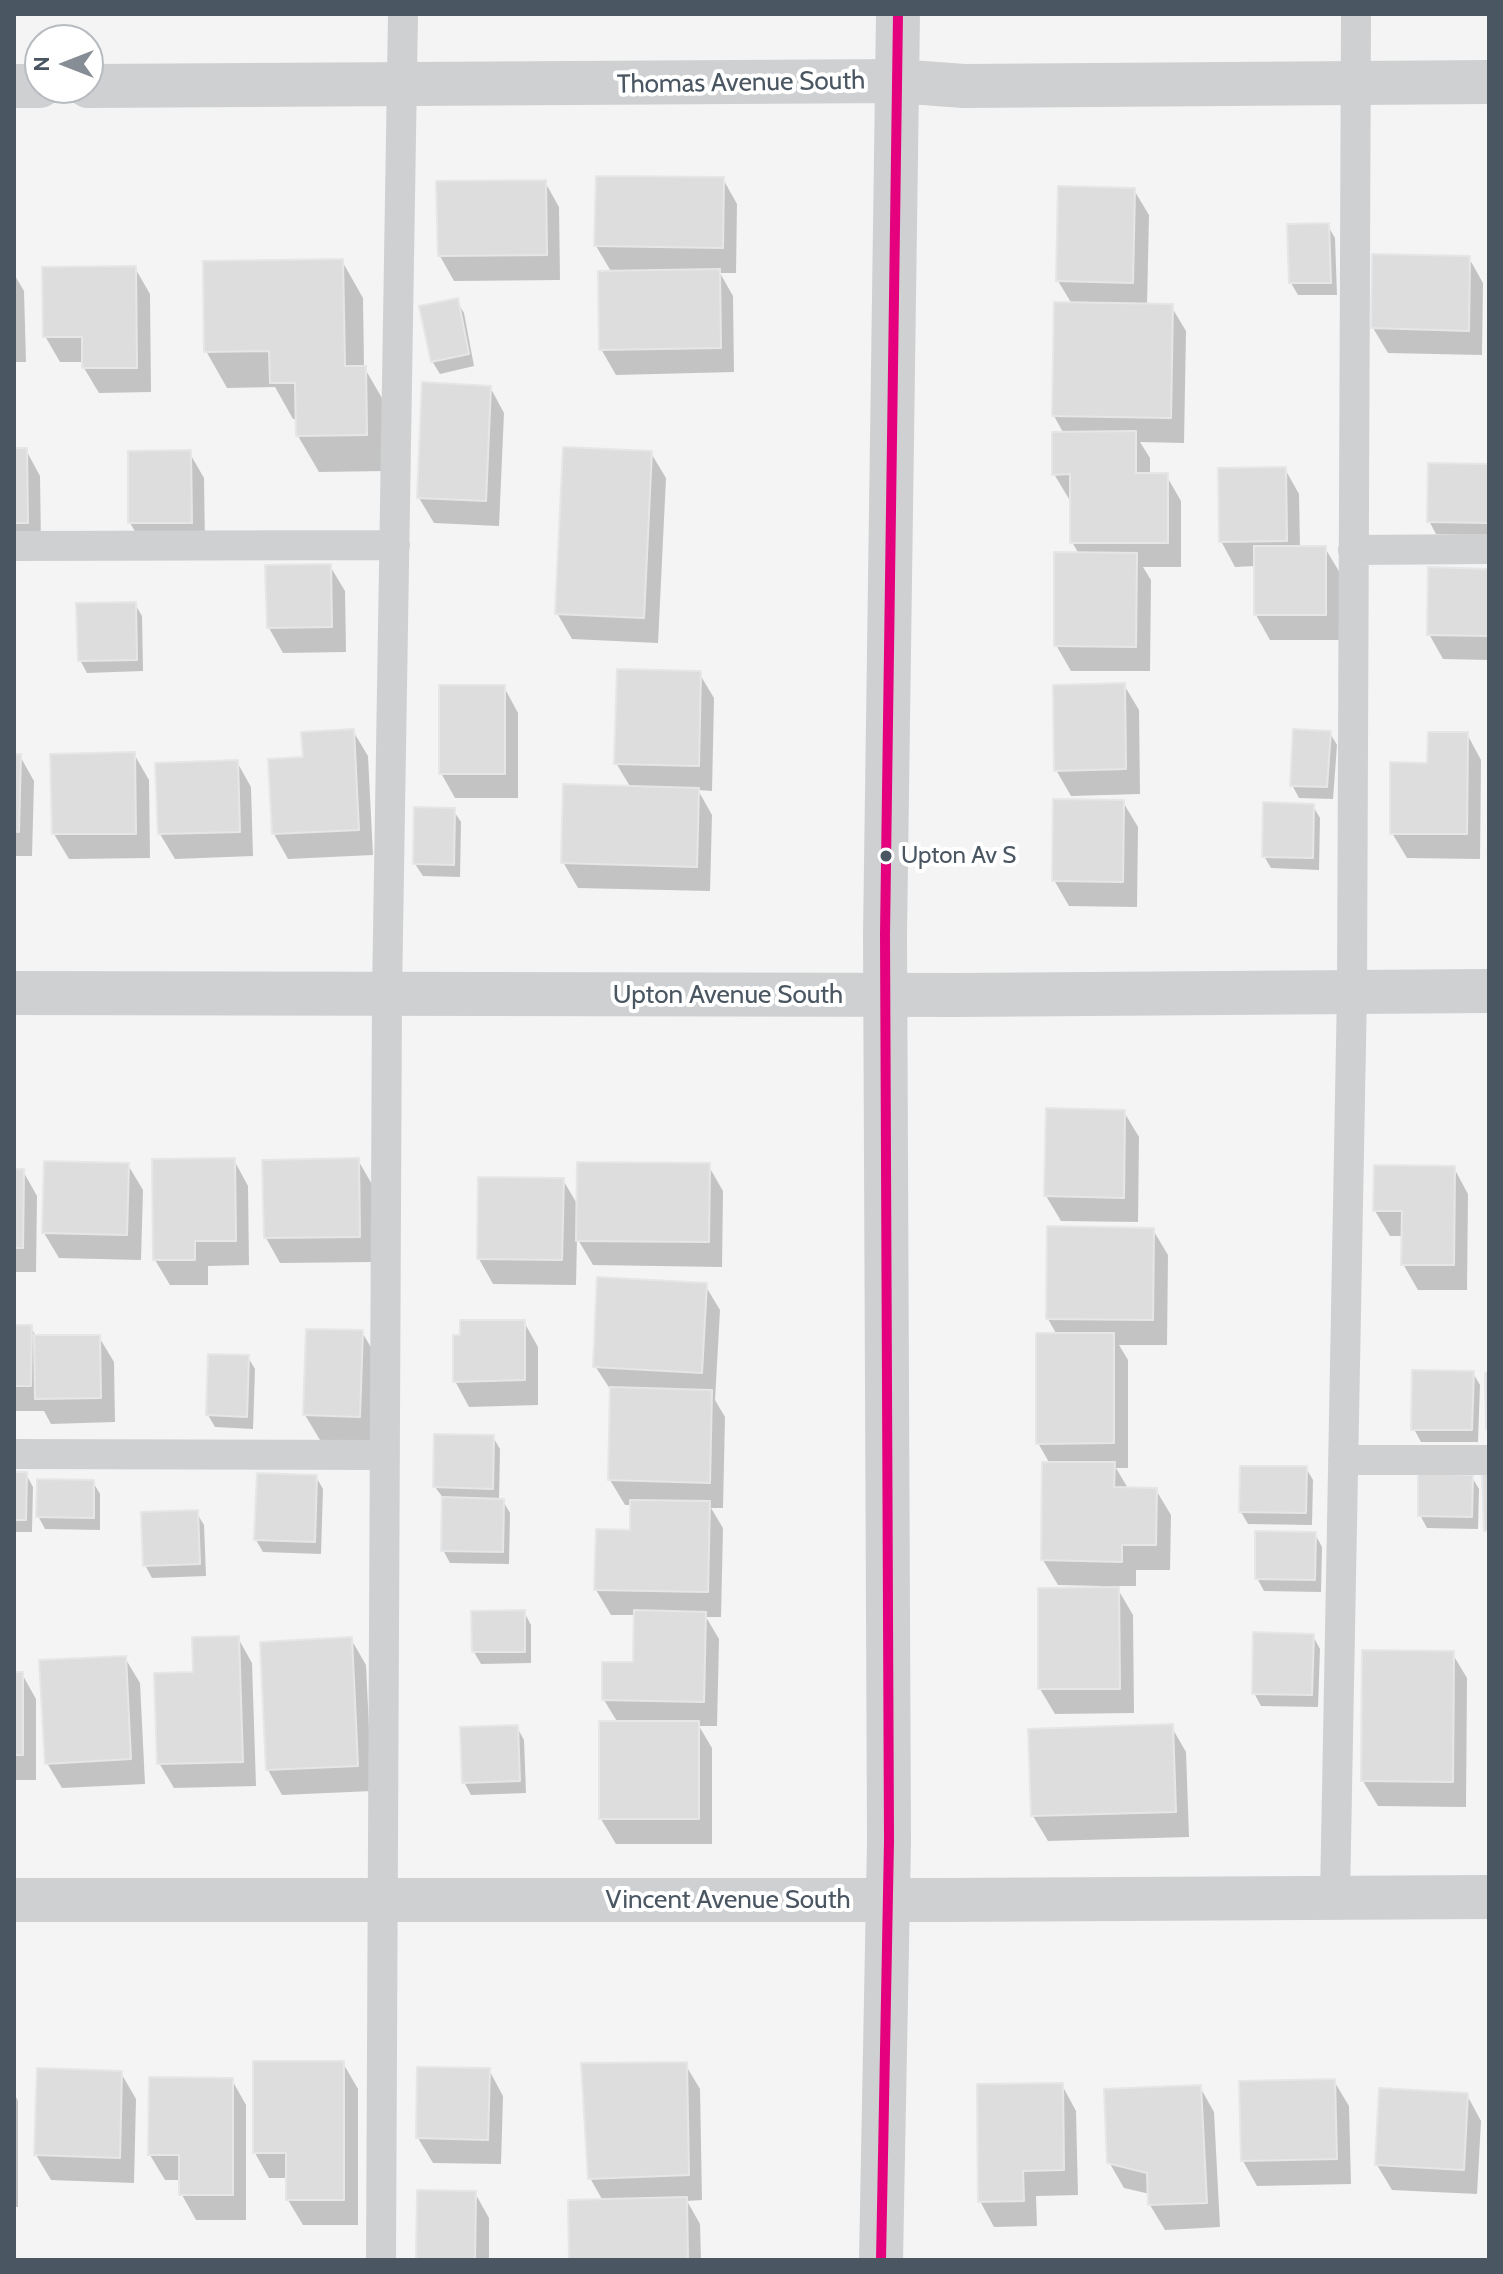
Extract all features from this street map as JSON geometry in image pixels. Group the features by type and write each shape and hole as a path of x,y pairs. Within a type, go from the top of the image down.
{"street":[{"path":"881,2260 888,1900 885,934 898,14"},
{"name":"Thomas Avenue South","path":"104,86 896,81 964,86 1489,82"},
{"name":"Upton Avenue South","path":"14,993 1489,991"},
{"name":"Vincent Avenue South","path":"14,1900 1489,1897"}],"lane":[{"path":"381,2260 387,994 403,14"},
{"path":"1335,1897 1352,991 1356,14"},
{"path":"14,546 395,545"},
{"path":"1353,550 1489,549"},
{"path":"14,1454 385,1455"},
{"path":"1343,1460 1489,1460"}],"building":[{"path":"596,176 724,177 723,248 594,246"},
{"path":"546,180 547,255 438,256 436,181"},
{"path":"1058,186 1135,188 1133,283 1056,281"},
{"path":"1329,223 1331,283 1289,283 1287,224"},
{"path":"1372,254 1470,256 1469,331 1371,328"},
{"path":"343,259 345,366 366,366 367,435 296,436 295,383 270,383 269,351 204,352 203,261"},
{"path":"136,266 137,368 82,368 82,337 43,337 42,267"},
{"path":"720,269 721,348 599,350 598,271"},
{"path":"458,298 469,354 431,362 419,306"},
{"path":"1054,302 1173,304 1171,418 1052,416"},
{"path":"422,382 491,386 486,501 417,498"},
{"path":"1136,431 1136,473 1168,473 1168,543 1070,543 1070,474 1052,475 1052,432"},
{"path":"563,447 652,451 644,618 555,614"},
{"path":"14,448 27,448 28,523 14,523"},
{"path":"191,450 192,523 128,523 128,451"},
{"path":"1428,463 1489,464 1489,523 1427,522"},
{"path":"1286,467 1287,541 1219,542 1218,468"},
{"path":"1254,546 1326,546 1326,615 1254,615"},
{"path":"1054,552 1137,553 1136,647 1054,646"},
{"path":"331,564 332,627 267,628 265,565"},
{"path":"1428,567 1489,569 1489,636 1427,635"},
{"path":"136,602 137,660 78,661 76,603"},
{"path":"617,669 701,671 699,766 614,764"},
{"path":"1125,683 1126,769 1054,771 1053,685"},
{"path":"439,685 505,685 505,774 439,774"},
{"path":"354,729 359,830 272,834 268,759 303,757 301,732"},
{"path":"1293,729 1331,731 1327,787 1290,786"},
{"path":"1428,732 1468,732 1467,834 1390,834 1390,762 1427,763"},
{"path":"135,752 136,834 52,834 50,754"},
{"path":"14,754 21,754 19,832 14,831"},
{"path":"238,760 240,832 158,834 155,763"},
{"path":"563,784 699,788 697,867 561,863"},
{"path":"1053,799 1124,800 1123,882 1052,881"},
{"path":"1263,802 1314,804 1313,858 1262,857"},
{"path":"414,807 455,808 454,865 413,864"},
{"path":"1046,1108 1125,1110 1124,1198 1044,1196"},
{"path":"235,1158 236,1241 195,1241 195,1260 153,1260 152,1159"},
{"path":"359,1158 360,1237 264,1238 262,1160"},
{"path":"44,1161 129,1163 127,1235 42,1233"},
{"path":"577,1162 710,1163 709,1242 576,1241"},
{"path":"1374,1165 1455,1166 1454,1265 1401,1265 1402,1211 1373,1211"},
{"path":"14,1169 24,1169 23,1248 14,1248"},
{"path":"478,1177 564,1178 562,1260 477,1259"},
{"path":"1047,1226 1154,1228 1153,1320 1046,1319"},
{"path":"597,1277 707,1283 702,1373 593,1367"},
{"path":"460,1320 525,1320 525,1380 453,1382 453,1335 460,1335"},
{"path":"14,1325 32,1325 31,1386 14,1386"},
{"path":"306,1329 363,1330 360,1417 303,1415"},
{"path":"1036,1333 1114,1333 1114,1443 1036,1444"},
{"path":"34,1335 100,1335 101,1398 35,1399"},
{"path":"208,1354 249,1355 247,1417 206,1415"},
{"path":"1412,1370 1474,1371 1472,1430 1411,1430"},
{"path":"1489,1372 1489,1429 1486,1429 1485,1373"},
{"path":"610,1387 712,1390 710,1483 608,1480"},
{"path":"434,1434 494,1435 493,1489 433,1487"},
{"path":"1042,1462 1115,1462 1114,1487 1157,1488 1156,1545 1122,1545 1122,1562 1041,1560"},
{"path":"1240,1466 1307,1466 1306,1513 1239,1512"},
{"path":"14,1472 27,1472 26,1520 14,1520"},
{"path":"257,1473 317,1475 315,1542 254,1540"},
{"path":"1418,1473 1473,1475 1472,1517 1418,1516"},
{"path":"1482,1474 1489,1474 1489,1531 1484,1531"},
{"path":"37,1479 94,1480 94,1518 36,1517"},
{"path":"442,1497 504,1499 503,1552 441,1551"},
{"path":"630,1500 710,1501 708,1592 594,1590 596,1529 630,1530"},
{"path":"198,1510 200,1564 143,1566 141,1512"},
{"path":"1255,1531 1316,1532 1315,1580 1255,1579"},
{"path":"1119,1587 1120,1689 1038,1689 1038,1588"},
{"path":"525,1610 525,1652 472,1652 471,1611"},
{"path":"634,1610 706,1612 704,1702 602,1700 602,1662 633,1662"},
{"path":"1253,1632 1314,1634 1312,1695 1252,1694"},
{"path":"239,1636 243,1762 157,1764 154,1673 193,1672 192,1637"},
{"path":"352,1637 358,1766 266,1770 260,1642"},
{"path":"1362,1650 1454,1651 1453,1782 1361,1781"},
{"path":"126,1656 131,1759 45,1764 39,1660"},
{"path":"14,1672 23,1672 23,1755 14,1755"},
{"path":"599,1721 699,1721 699,1819 599,1819"},
{"path":"1173,1724 1176,1812 1031,1816 1028,1729"},
{"path":"518,1725 520,1781 462,1783 460,1727"},
{"path":"253,2061 344,2061 344,2200 286,2200 286,2153 253,2153"},
{"path":"687,2062 689,2175 588,2179 581,2063"},
{"path":"417,2067 490,2068 488,2140 416,2138"},
{"path":"37,2068 122,2071 120,2158 34,2155"},
{"path":"149,2077 233,2078 233,2195 179,2195 179,2155 148,2155"},
{"path":"1335,2079 1337,2159 1241,2161 1239,2081"},
{"path":"1063,2083 1064,2170 1023,2171 1024,2201 978,2202 977,2084"},
{"path":"1201,2085 1207,2203 1148,2205 1147,2173 1107,2163 1104,2089"},
{"path":"1379,2088 1468,2093 1464,2170 1375,2165"},
{"path":"417,2190 476,2191 475,2260 416,2260"},
{"path":"687,2197 688,2260 569,2260 568,2200"}],"transit line":[{"path":"881,2260 889,1841 885,934 898,14"}],"place":[{"name":"Upton Av S","path":"886,856"}]}
